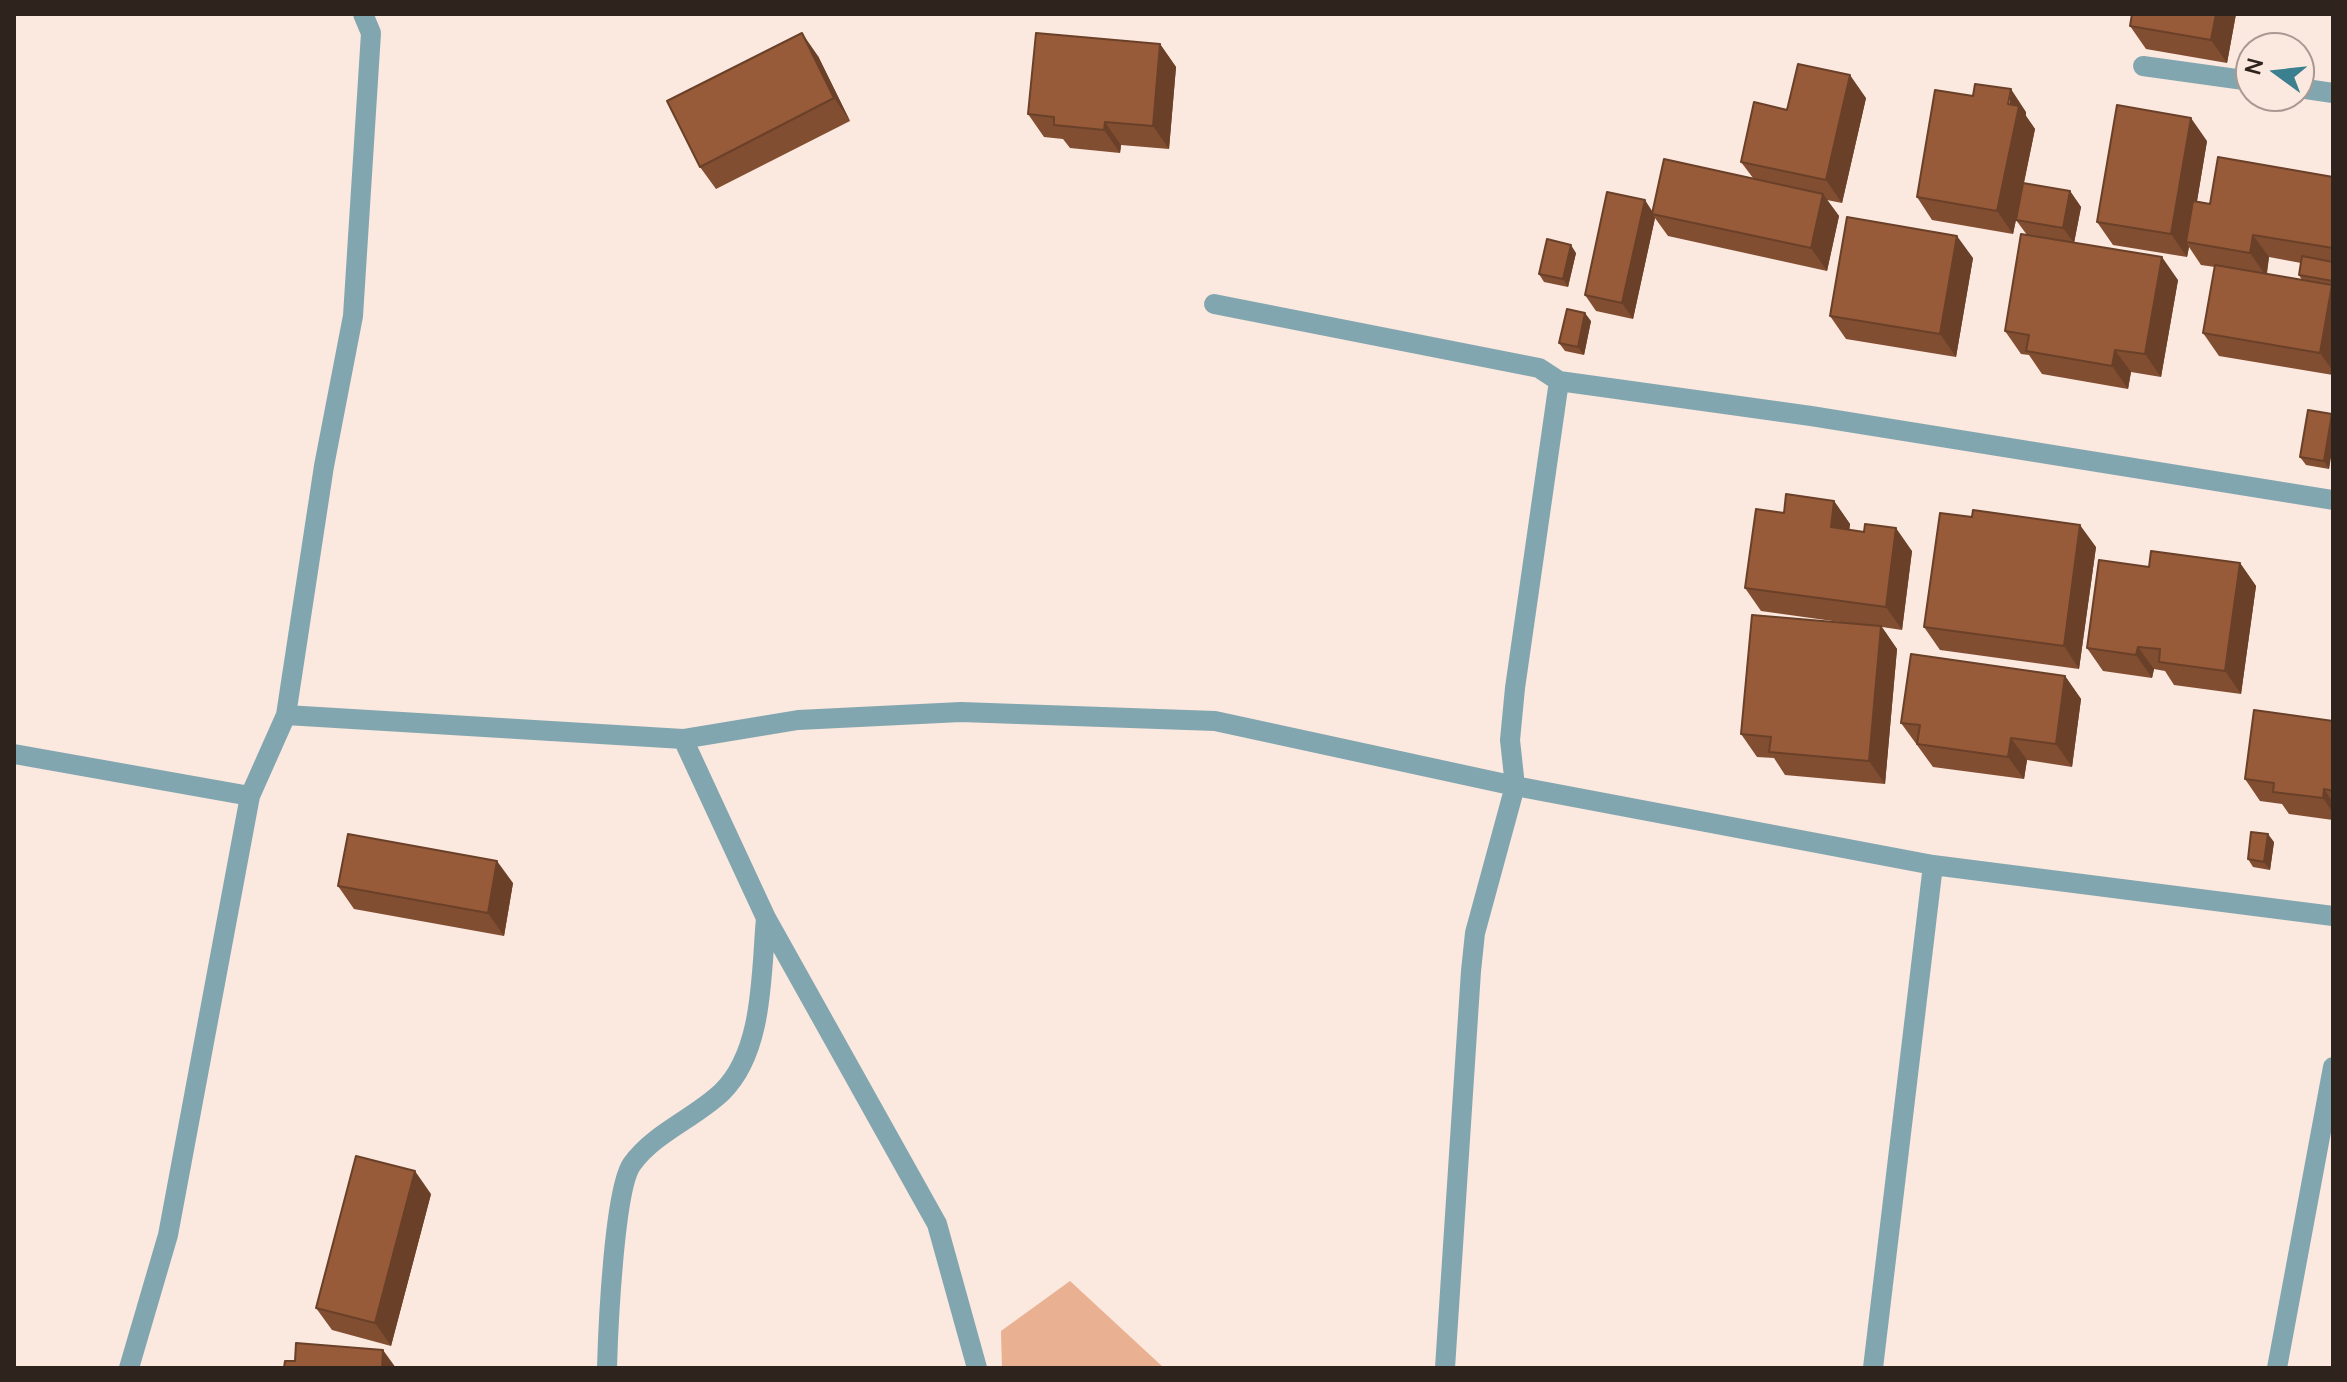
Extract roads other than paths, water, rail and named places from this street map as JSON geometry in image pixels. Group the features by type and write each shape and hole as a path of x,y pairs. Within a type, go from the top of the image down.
{"street":[{"path":"129,1368 168,1235 250,796 286,715 324,466 353,316 367,24 384,14"},
{"path":"2143,66 2235,79"},
{"path":"1214,304 1539,368 1559,381 1811,416 2333,500"},
{"path":"1445,1368 1475,933 1515,786 1510,740 1515,688 1559,381"},
{"path":"286,715 683,739 798,720 961,712 1215,721 1515,786 1933,865 2333,916"},
{"path":"683,739 766,918 937,1224 977,1368"},
{"path":"14,754 250,796"},
{"path":"1873,1368 1933,865"},
{"path":"607,1368 619,1210 631,1165 724,1090 746,1053 756,1010 766,918"},
{"path":"2277,1368 2333,1067"}]}
